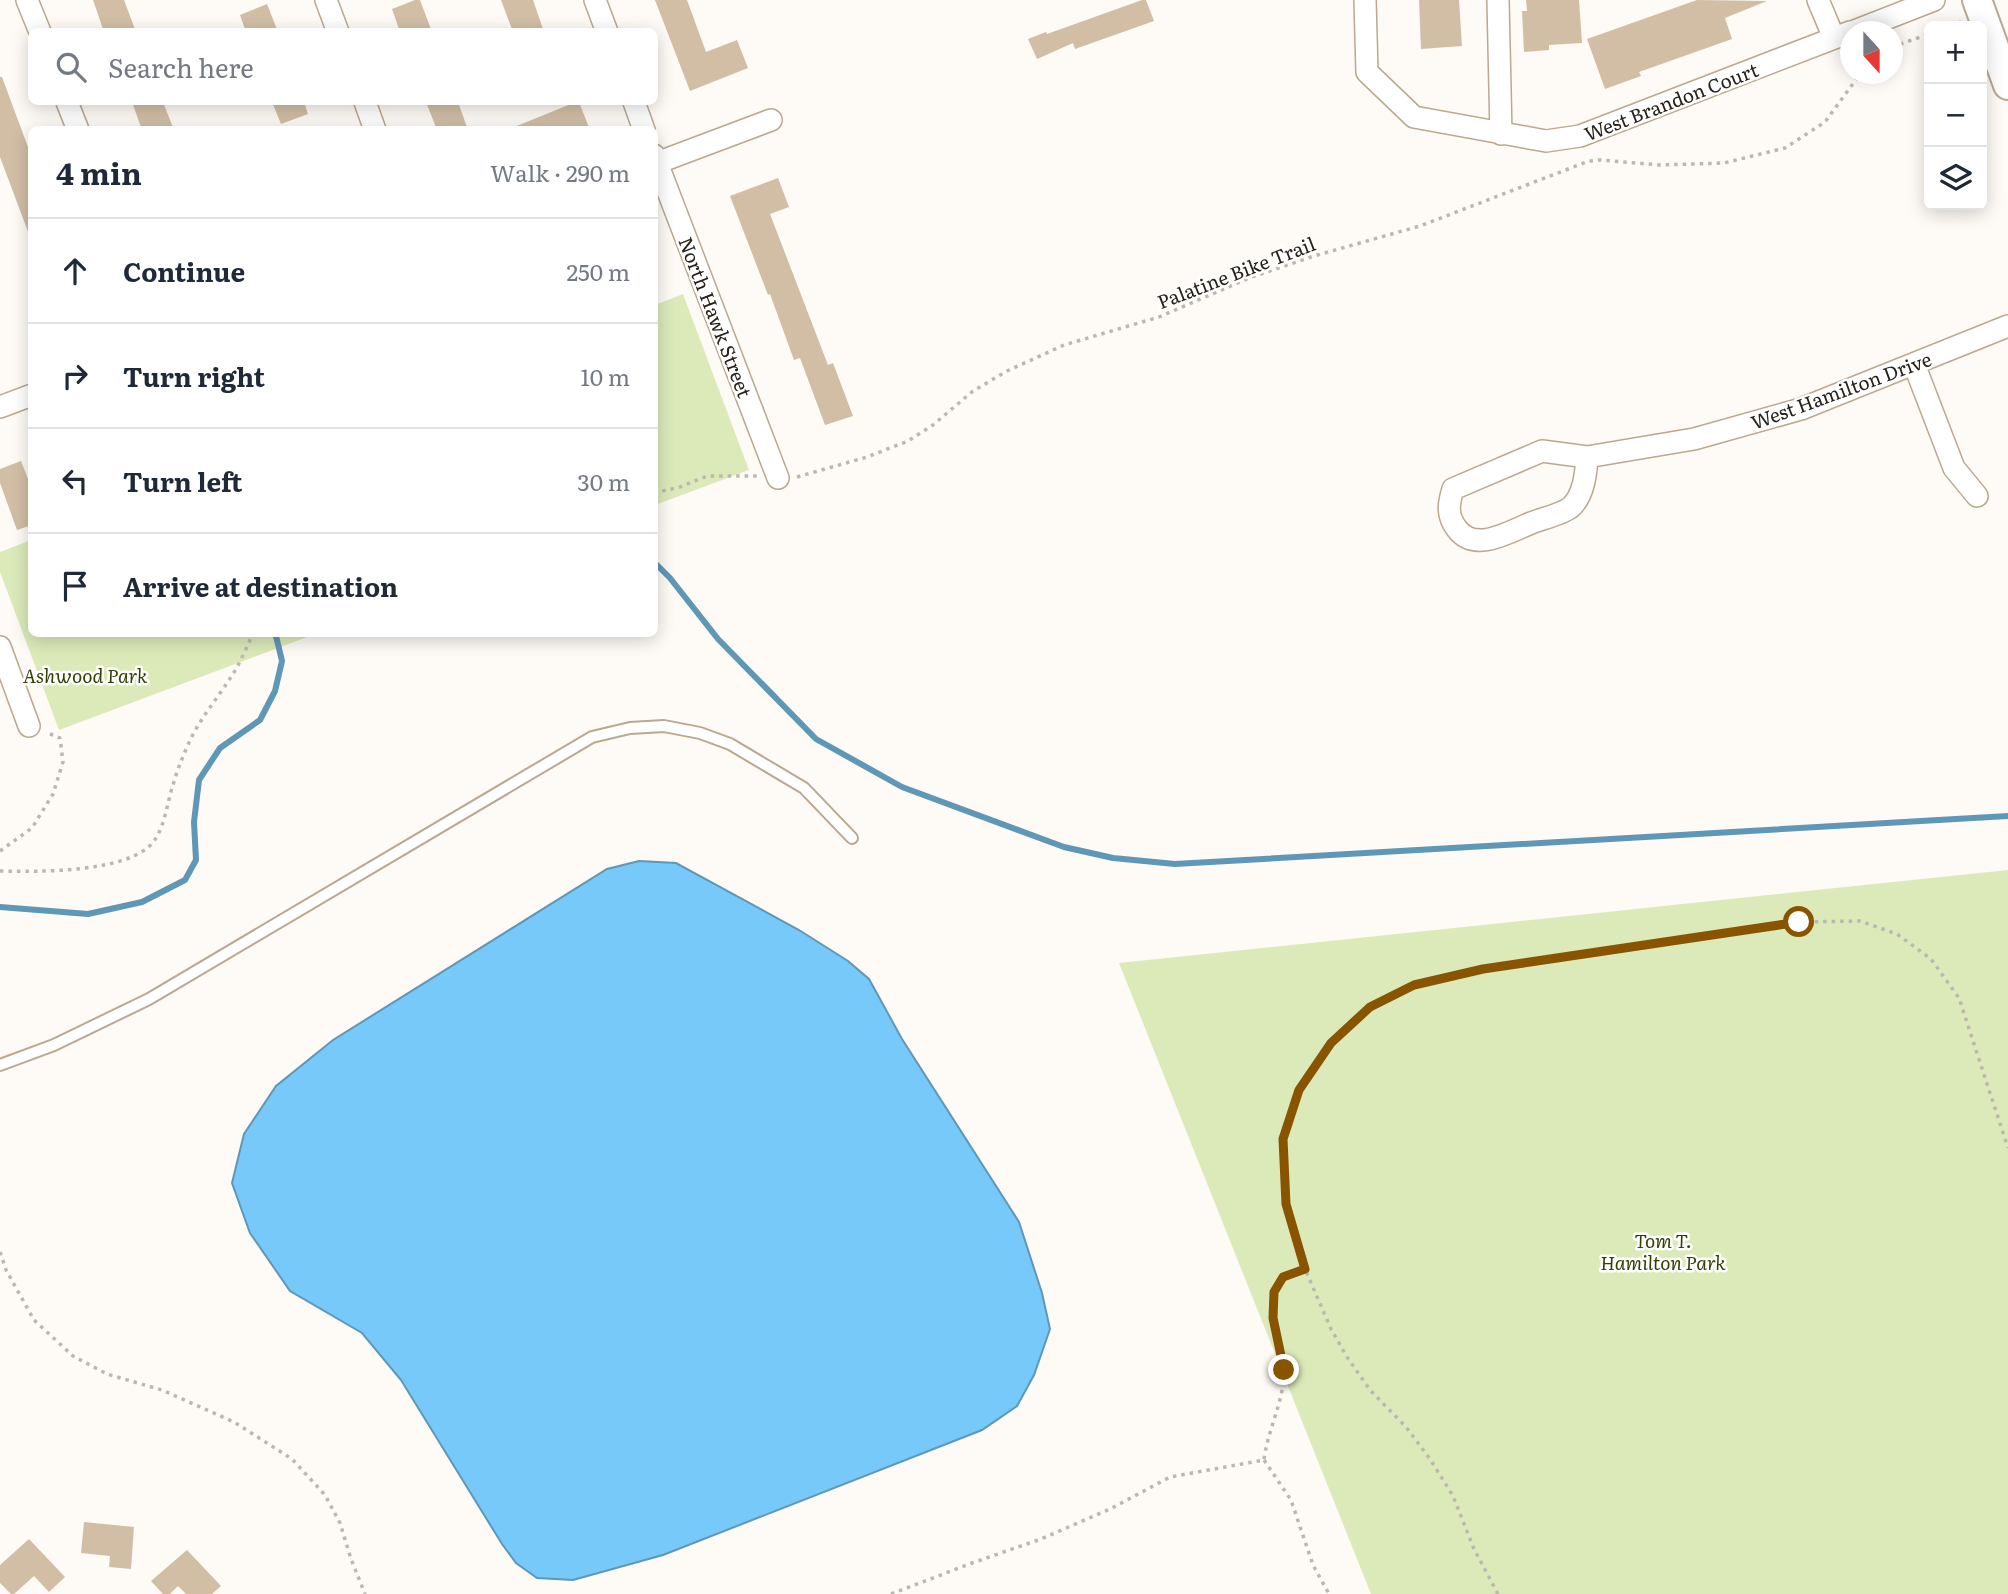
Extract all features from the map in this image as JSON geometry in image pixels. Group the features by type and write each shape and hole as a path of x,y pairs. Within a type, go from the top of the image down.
{"street":[{"path":"27,0 38,28"},
{"path":"326,0 336,28"},
{"path":"595,0 606,28"},
{"name":"West Brandon Court","path":"1365,0 1367,72 1414,117 1546,141 1580,136 1840,36"},
{"path":"1498,0 1500,134"},
{"path":"1818,0 1840,28"},
{"name":"West Brandon Court","path":"1879,21 1934,0"},
{"path":"1977,0 2008,85"},
{"path":"68,105 76,126"},
{"path":"366,105 374,126"},
{"path":"635,105 643,126"},
{"path":"658,160 771,120"},
{"name":"North Hawk Street","path":"658,169 778,478"},
{"name":"West Hamilton Drive","path":"1587,457 1586,475 1579,496 1570,508 1490,539 1475,540 1462,535 1452,522 1448,506 1453,489 1542,451 1587,457 1694,439 1801,409 2008,326"},
{"path":"1914,365 1954,468 1978,496"},
{"path":"0,407 28,396"},
{"path":"0,647 29,726"}],"lane":[{"path":"0,1065 54,1045 149,999 592,737 630,729 664,726 700,733 730,744 804,788 852,838"}],"path":[{"path":"1903,43 1924,36"},
{"name":"Palatine Bike Trail","path":"658,492 707,477 798,477 867,457 908,441 933,425 973,391 1007,371 1064,345 1159,317 1249,278 1420,226 1589,161 1724,163 1785,148 1825,122 1853,84"},
{"path":"0,872 78,869 122,861 142,853 154,842 189,742 233,674 252,637"},
{"path":"0,852 32,828 54,794 63,762 60,738 29,726"},
{"path":"1498,1594 1474,1549 1453,1496 1430,1459 1406,1427 1370,1390 1331,1329 1305,1269 1286,1204 1283,1139 1299,1090 1331,1043 1370,1007 1414,985 1483,969 1799,922 1860,921 1898,934 1931,959 1959,998 2008,1147"},
{"path":"0,1252 6,1270 34,1320 73,1356 107,1374 162,1390 234,1422 292,1459 325,1495 340,1522 365,1594"},
{"path":"1305,1269 1283,1277 1274,1292 1273,1318 1284,1370 1264,1460 1291,1500 1313,1565 1329,1594"},
{"path":"891,1594 1041,1539 1110,1509 1170,1477 1264,1460"}],"green space":[{"path":"683,294 749,470 658,504 658,304"},
{"name":"Ashwood Park","path":"28,541 28,637 307,637 59,730 0,572 0,552"},
{"name":"Tom T. Hamilton Park","path":"2008,870 2008,1594 1371,1594 1119,963"}],"water":[{"path":"639,861 676,863 799,930 848,961 869,979 902,1039 1019,1222 1042,1293 1050,1329 1034,1375 1017,1406 982,1430 663,1555 573,1580 537,1578 516,1563 502,1544 401,1380 362,1333 290,1291 250,1233 232,1183 244,1134 276,1086 333,1040 607,869"}],"building":[{"path":"93,0 124,0 134,28 103,28"},
{"path":"420,0 430,28 399,28 392,9"},
{"path":"501,0 533,0 543,28 512,28"},
{"path":"655,0 687,0 706,52 737,40 748,68 690,91"},
{"path":"1146,0 1154,21 1075,49 1073,43 1037,59 1028,39 1046,32 1047,34"},
{"path":"1419,0 1459,0 1462,46 1421,49"},
{"path":"1526,0 1579,0 1582,43 1549,45 1549,50 1524,52 1522,11 1527,11"},
{"path":"1697,0 1767,1 1725,18 1732,39 1639,72 1641,76 1605,89 1587,39"},
{"path":"267,4 276,28 245,28 240,15"},
{"path":"2,77 28,147 28,232 0,157"},
{"path":"133,105 164,105 172,126 141,126"},
{"path":"273,105 305,105 308,114 281,124"},
{"path":"427,105 459,105 467,126 435,126"},
{"path":"569,105 580,105 588,126 517,126"},
{"path":"778,178 789,207 770,214 828,365 833,363 853,416 825,425 800,358 794,360 730,196"},
{"path":"21,461 28,479 28,526 17,530 0,483 0,469"},
{"path":"84,1522 134,1527 131,1569 109,1567 110,1556 81,1553"},
{"path":"29,1539 65,1577 49,1592 34,1576 11,1594 0,1583 0,1565"},
{"path":"187,1550 221,1586 212,1594 186,1594 178,1586 170,1594 163,1594 151,1581"}],"waterway":[{"path":"658,566 718,639 816,739 902,787 1064,847 1113,858 1175,864 2008,816"},
{"path":"0,907 88,914 142,902 185,880 196,860 194,822 199,780 220,748 260,720 275,691 282,661 276,637"}],"route":[{"path":"1284,1370 1273,1318 1274,1292 1283,1277 1305,1269 1286,1204 1283,1139 1299,1090 1331,1043 1370,1007 1414,985 1483,969 1799,922"}]}
